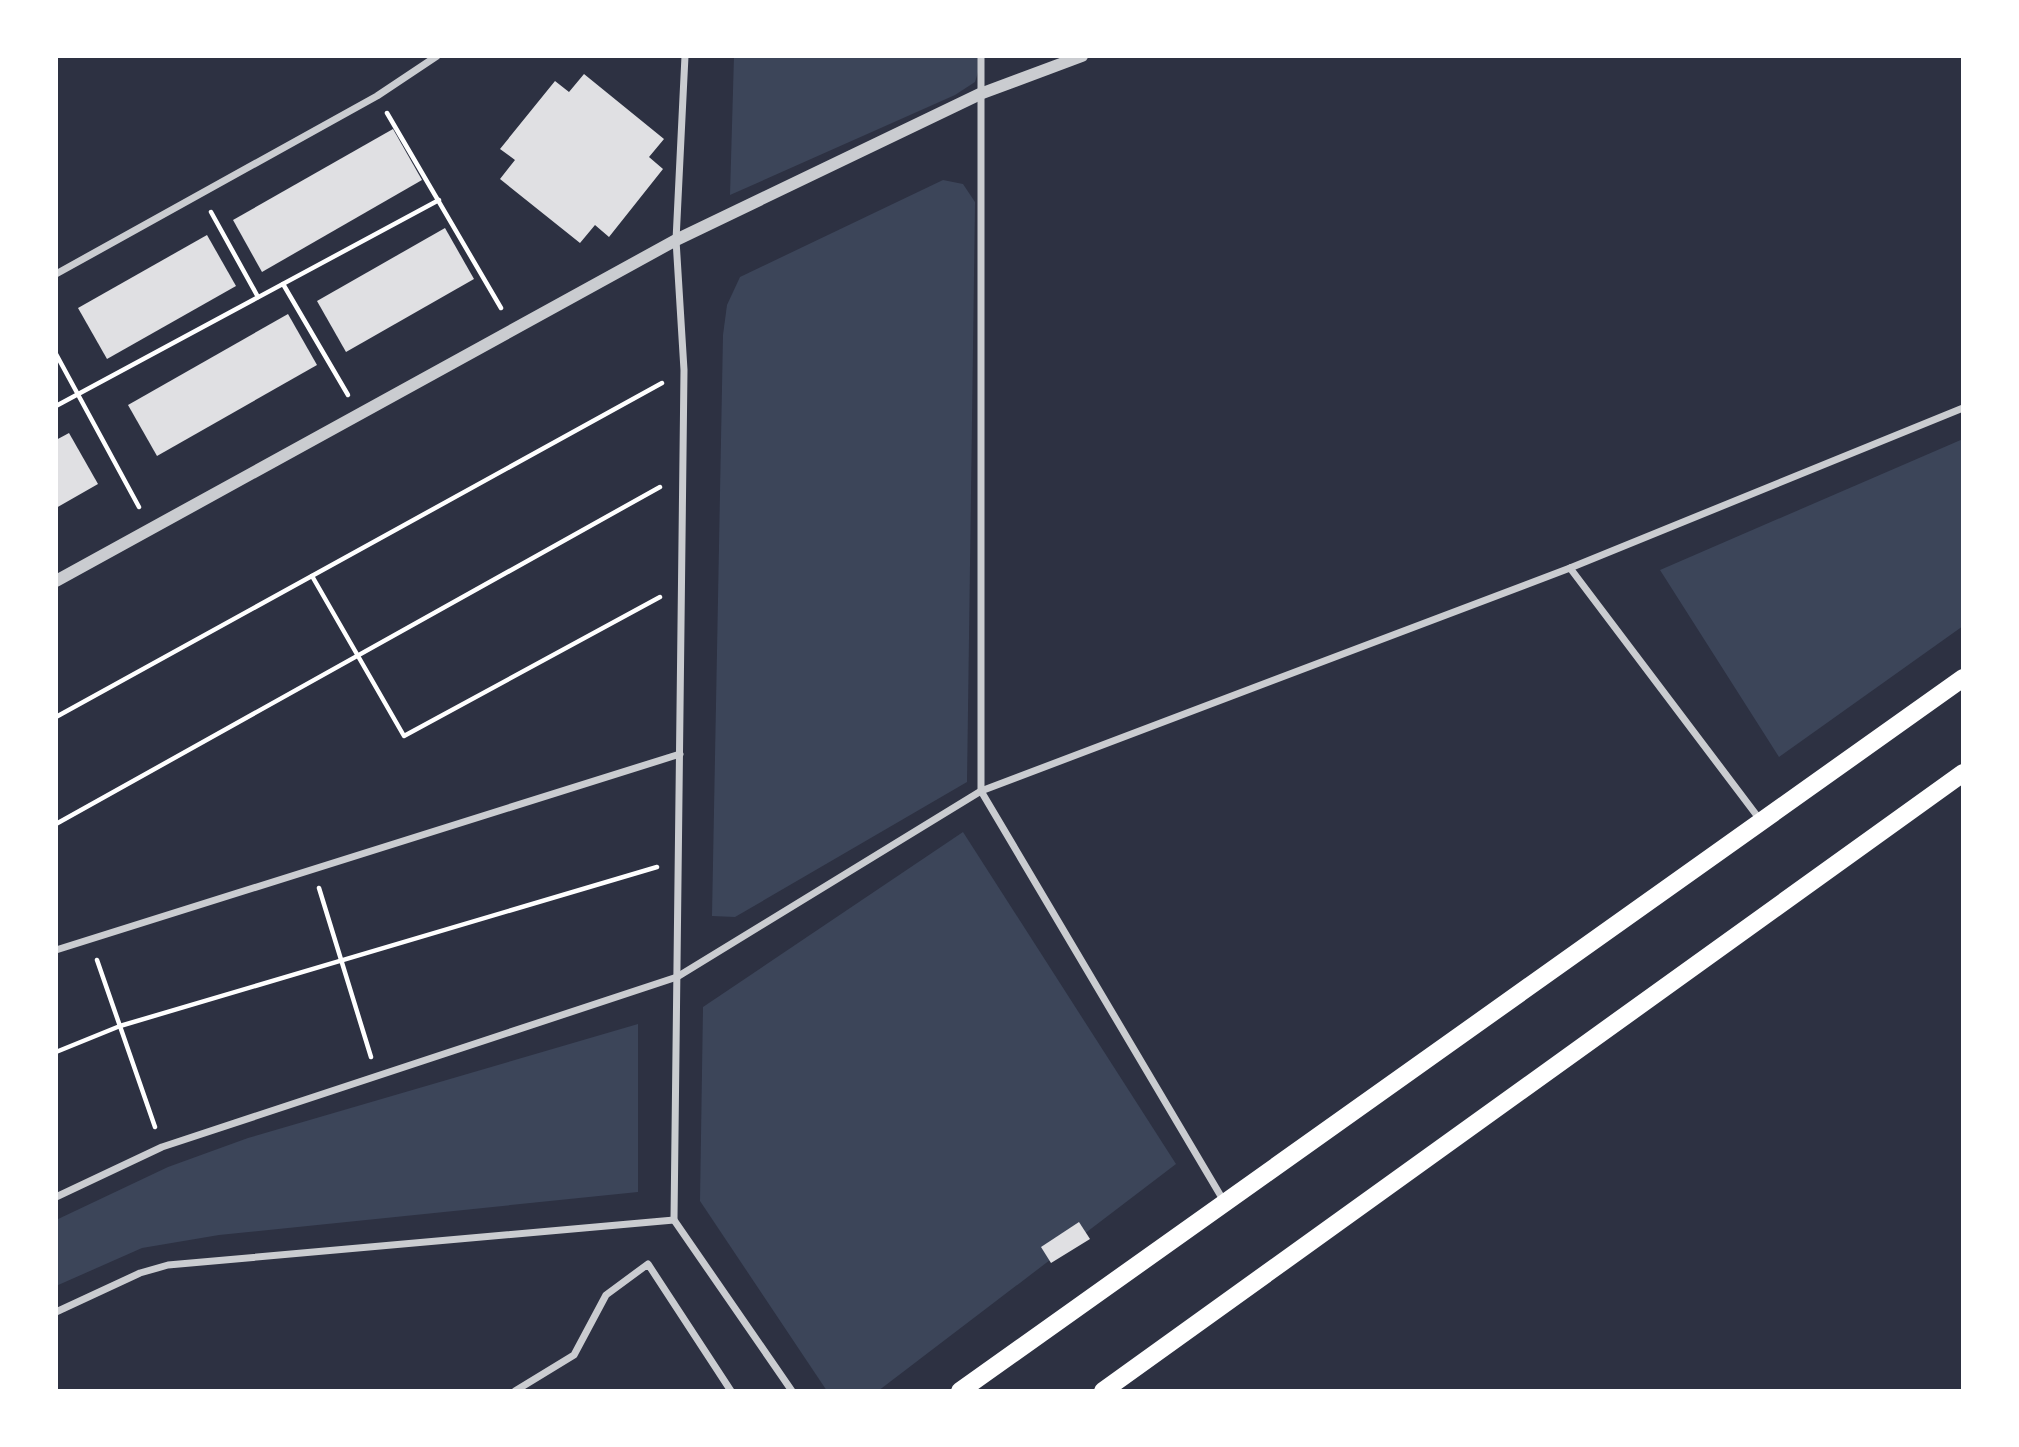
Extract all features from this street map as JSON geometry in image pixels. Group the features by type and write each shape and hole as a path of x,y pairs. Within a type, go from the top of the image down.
{"main road":[{"path":"960,1391 1963,678"},
{"path":"1102,1391 1963,773"}],"street":[{"path":"56,274 377,96 437,56"},
{"path":"685,56 676,240 684,370 674,1220 792,1391"},
{"path":"981,56 981,790 1225,1203"},
{"path":"56,580 676,240 981,94 1082,56"},
{"path":"56,1197 162,1147 677,977 981,790 1570,568 1963,408"},
{"path":"1570,568 1761,822"},
{"path":"56,950 680,754"},
{"path":"56,1312 140,1273 168,1265 674,1220"},
{"path":"515,1391 574,1355 606,1295 648,1264 731,1391"}],"path":[{"path":"377,96 513,331"},
{"path":"201,194 258,298"},
{"path":"56,406 439,200"},
{"path":"284,284 359,414"},
{"path":"56,354 150,528"},
{"path":"56,717 684,370"},
{"path":"56,824 683,474"},
{"path":"312,576 404,736 682,585"},
{"path":"56,1052 120,1026 678,861"},
{"path":"313,870 377,1078"},
{"path":"90,939 162,1147"}],"shaded area":[{"path":"734,56 983,56 975,82 955,95 730,195"},
{"path":"943,180 963,184 975,202 967,782 735,917 712,916 723,335 727,305 740,277"},
{"path":"1963,439 1963,626 1779,757 1660,570"},
{"path":"963,832 1176,1164 878,1391 827,1391 700,1201 703,1007"},
{"path":"638,1024 638,1192 219,1235 142,1248 56,1286 56,1220 168,1167 248,1138"}],"building":[{"path":"584,74 664,139 649,157 663,169 609,237 595,225 580,243 500,179 515,160 500,149 555,81 569,92"},
{"path":"393,129 422,180 262,272 233,220"},
{"path":"445,228 474,279 346,352 317,301"},
{"path":"207,235 236,286 107,359 78,308"},
{"path":"288,314 317,365 157,456 128,405"},
{"path":"69,433 98,484 56,508 56,440"},
{"path":"1079,1222 1090,1239 1051,1263 1041,1247"}]}
